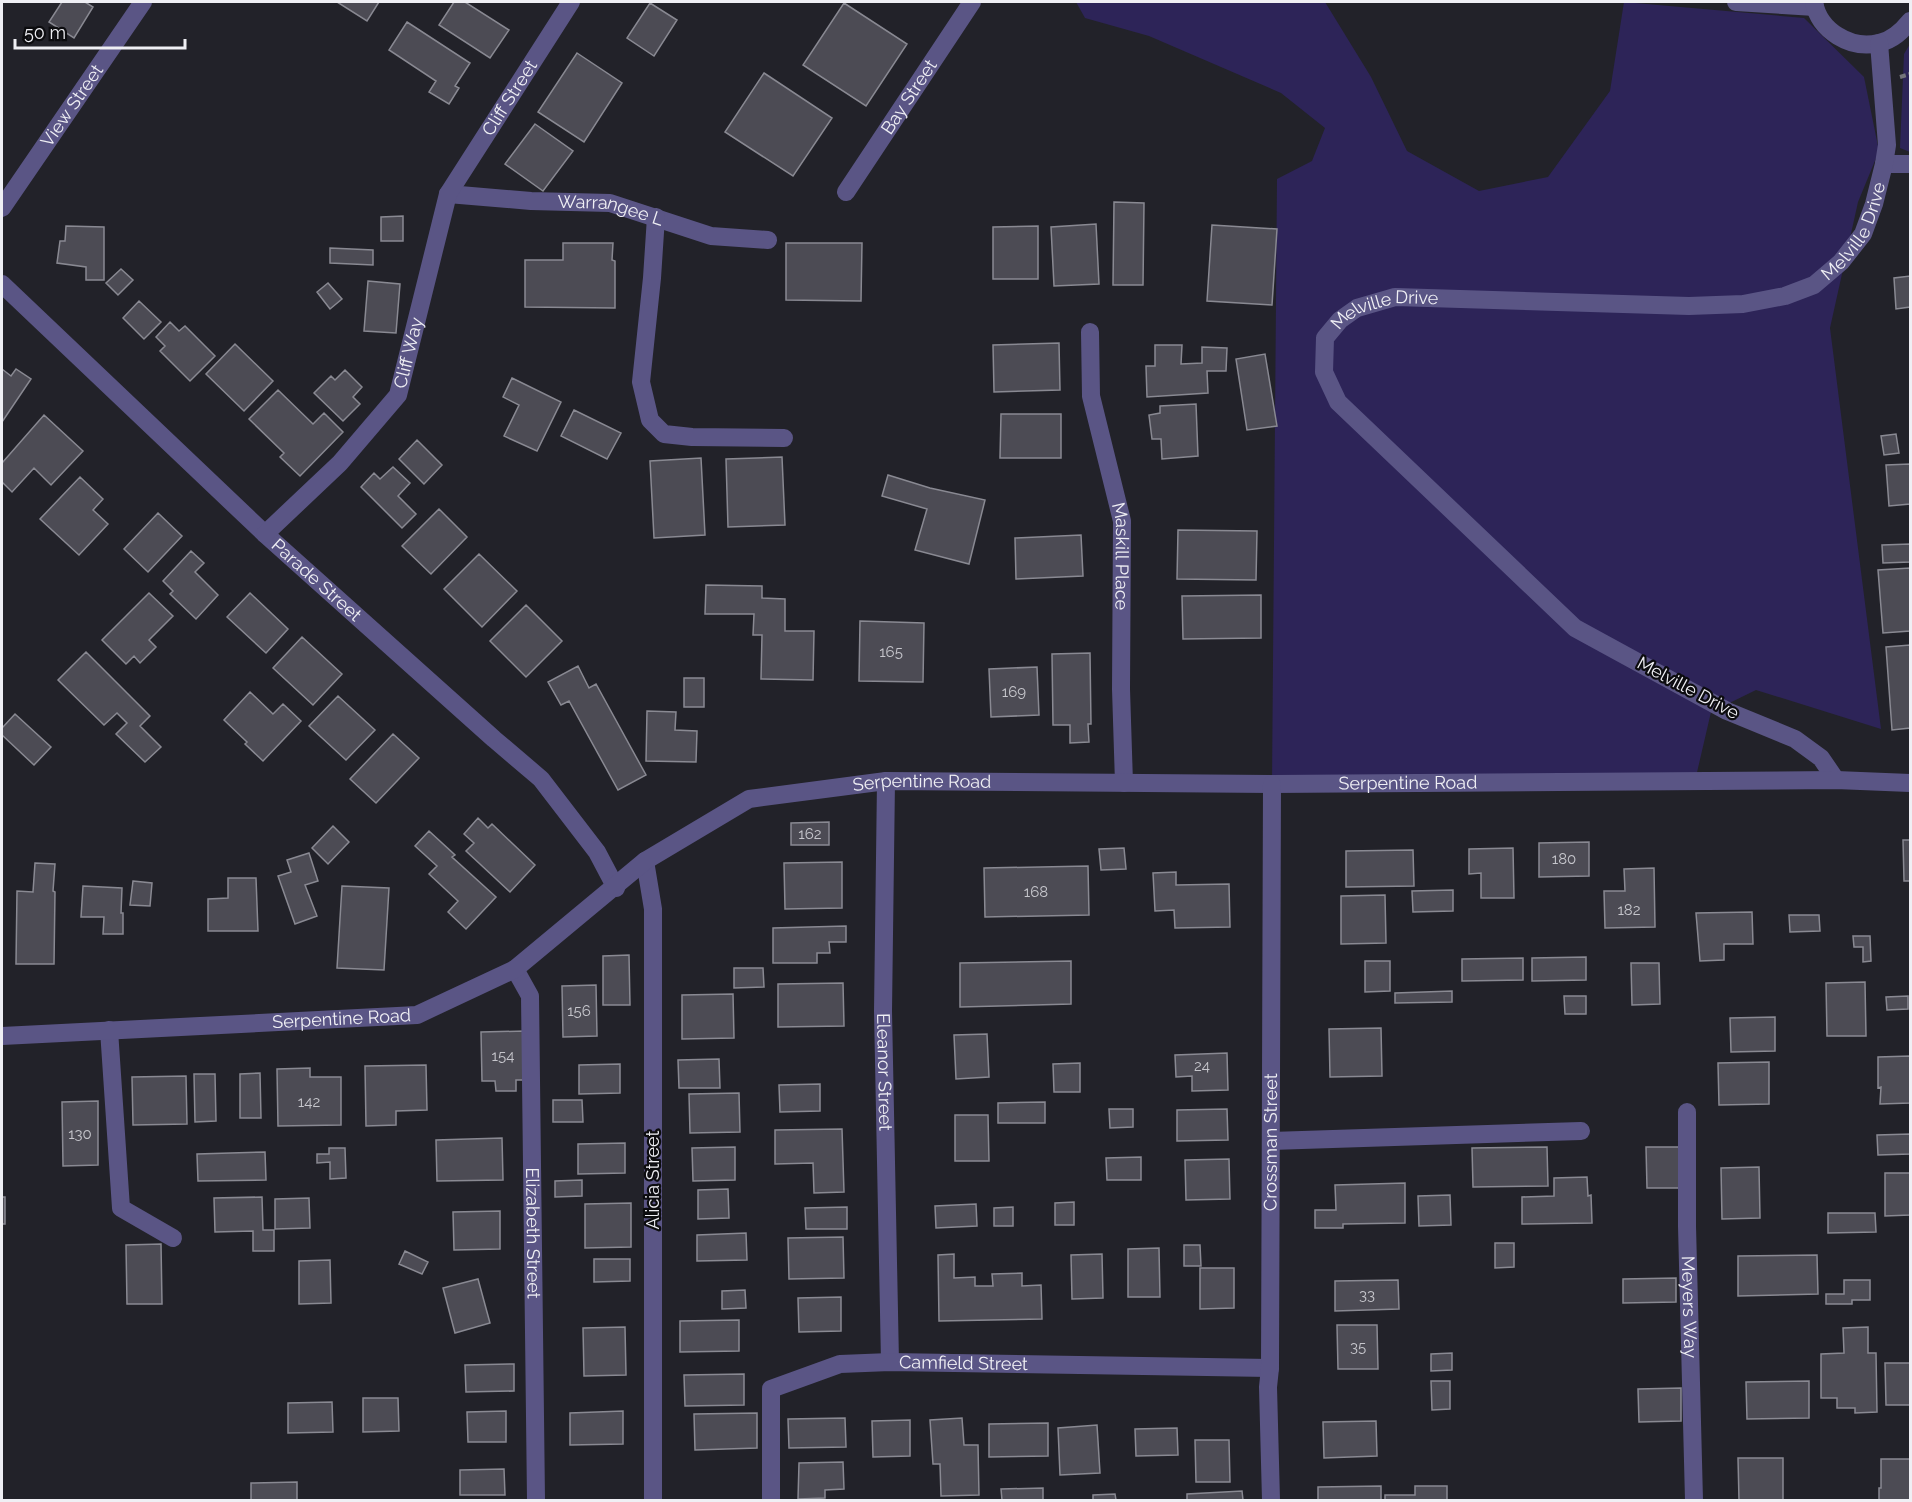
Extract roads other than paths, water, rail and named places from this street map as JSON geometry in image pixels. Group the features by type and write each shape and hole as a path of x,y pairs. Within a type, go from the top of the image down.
{"street":[{"name":"View Street","path":"2,208 143,2"},
{"name":"Cliff Street","path":"448,194 571,2"},
{"name":"Bay Street","path":"846,192 972,2"},
{"path":"1736,2 1815,4 1820,18 1835,35 1857,44 1880,43 1892,38 1911,21"},
{"name":"Melville Drive","path":"1836,780 1821,758 1796,739 1727,711 1575,628 1338,402 1324,372 1325,338 1340,320 1357,308 1395,297 1689,306 1743,304 1785,296 1815,285 1840,262 1863,234 1874,204 1887,145 1880,43"},
{"path":"1884,164 1911,164"},
{"name":"Warrangee L","path":"448,194 531,201 610,203 711,236 768,240"},
{"name":"Cliff Way","path":"265,534 340,463 398,395 448,194"},
{"path":"656,217 641,382 650,420 664,434 692,437 784,438"},
{"name":"Parade Street","path":"2,284 265,534 541,779 597,852 615,888"},
{"name":"Maskill Place","path":"1090,332 1091,396 1122,521 1121,689 1124,783"},
{"name":"Serpentine Road","path":"2,1036 417,1015 515,969 645,861 749,799 886,781 1272,784 1836,780 1911,783"},
{"name":"Eleanor Street","path":"886,781 883,1011 890,1362"},
{"name":"Crossman Street","path":"1271,1500 1268,1387 1270,1368 1272,784"},
{"name":"Alicia Street","path":"645,861 653,909 653,1500"},
{"name":"Elizabeth Street","path":"515,969 530,996 536,1500"},
{"path":"109,1030 121,1208 173,1238"},
{"name":"Meyers Way","path":"1687,1112 1687,1226 1694,1500"},
{"path":"1271,1141 1581,1131"},
{"name":"Camfield Street","path":"771,1500 771,1389 840,1364 890,1362 1270,1368"}]}
